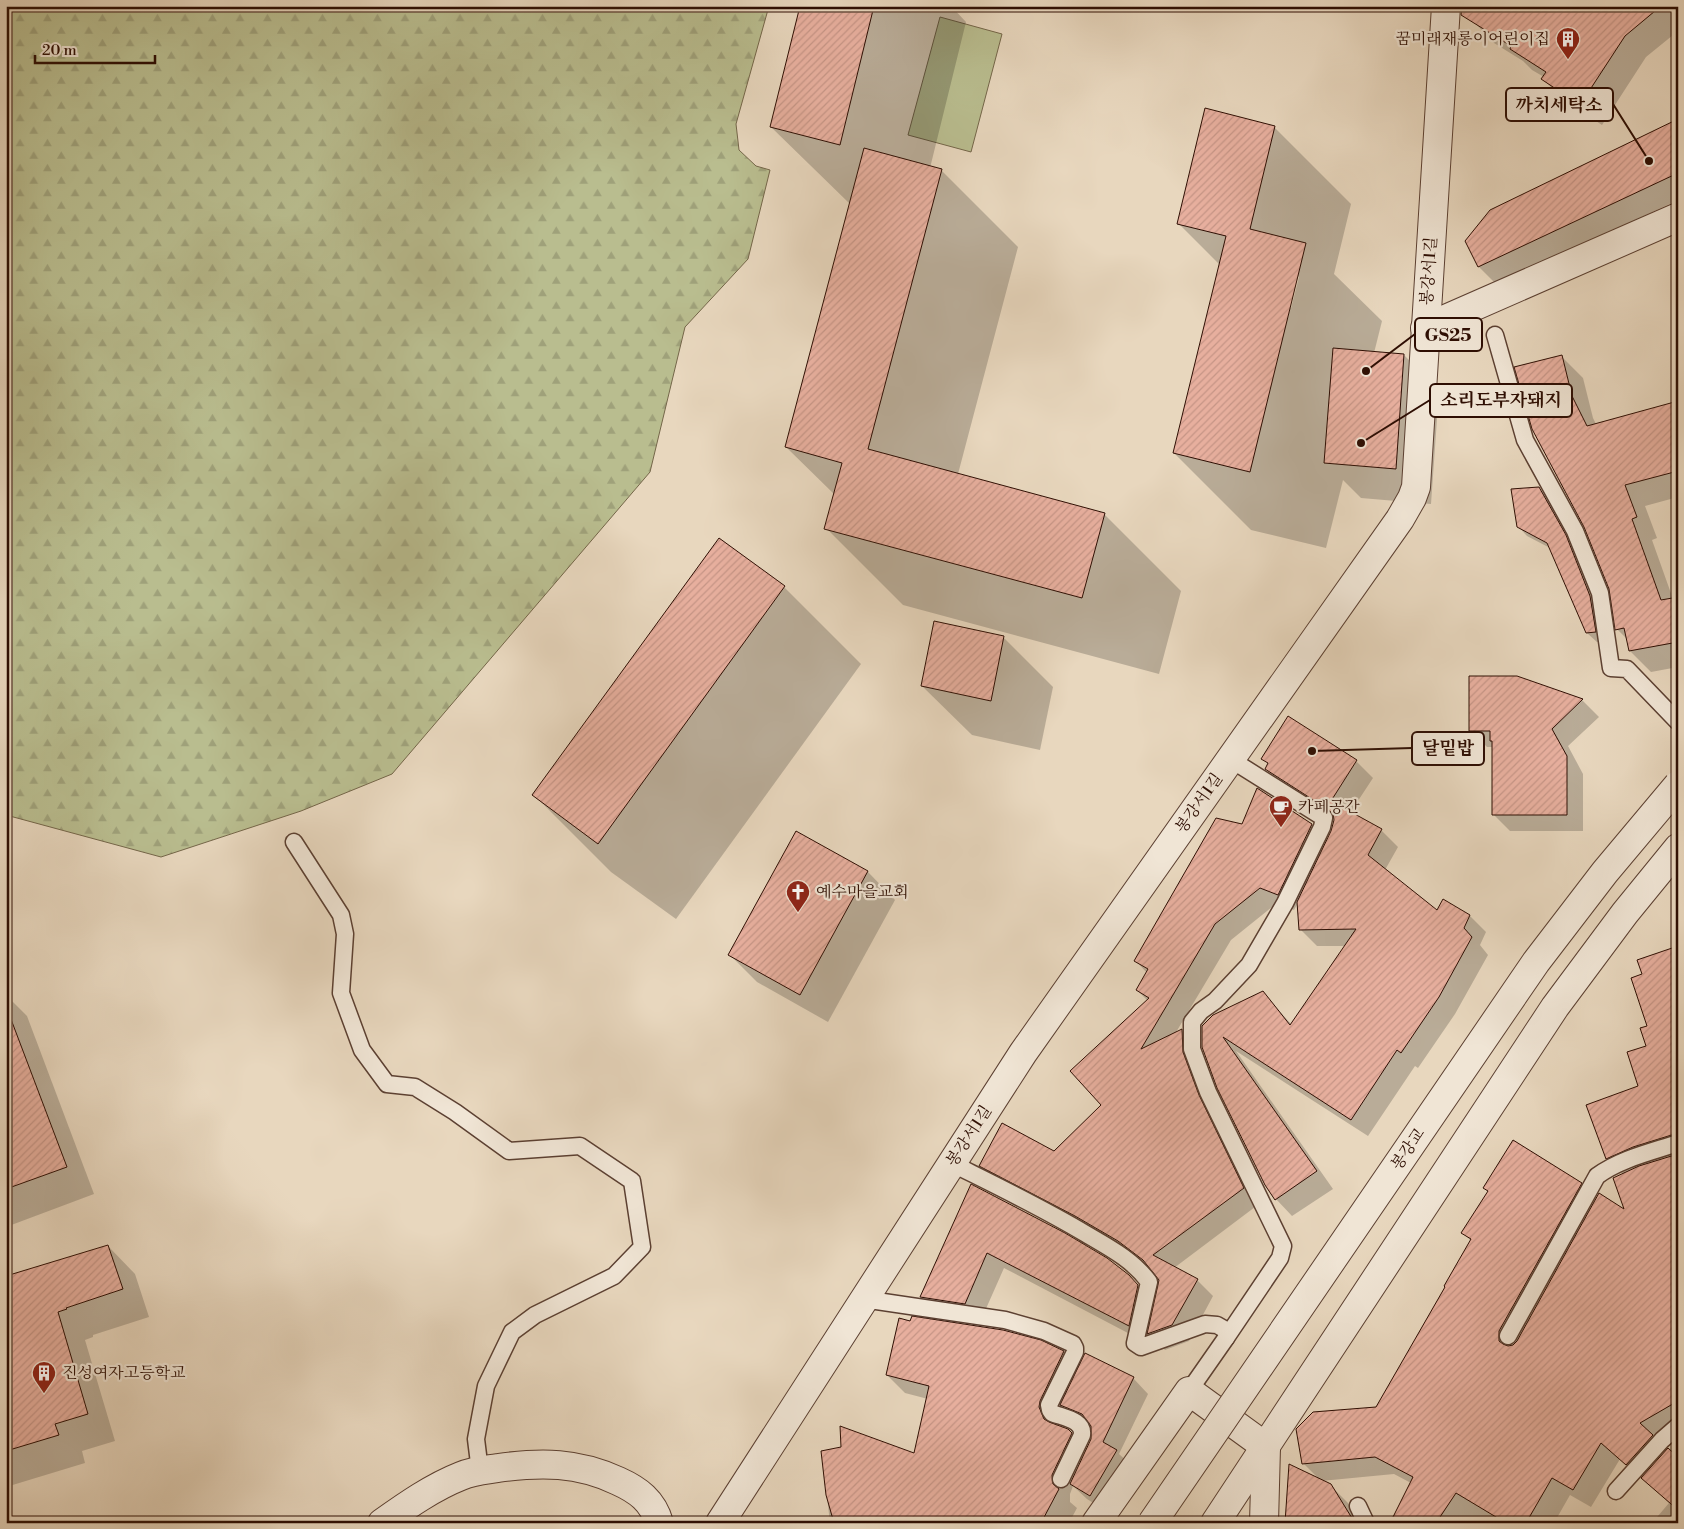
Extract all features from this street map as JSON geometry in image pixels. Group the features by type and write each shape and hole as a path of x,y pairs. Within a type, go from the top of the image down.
{"street":[{"name":"봉강서1길","path":"720,1523 1023,1053 1400,519 1412,498 1416,487 1446,6"},
{"path":"1425,328 1678,216"},
{"name":"봉강교","path":"1152,1523 1536,962 1604,872 1678,785"},
{"path":"1215,1523 1555,1007 1625,912 1678,848"},
{"path":"1096,1523 1189,1391 1266,1447"},
{"path":"1264,1523 1266,1447"},
{"path":"382,1523 440,1486 461,1476 519,1465 551,1464 586,1468 605,1474 636,1490 648,1500 659,1523"}],"lane":[{"path":"1495,336 1526,440 1575,531 1600,593 1611,668 1627,669 1678,722"},
{"path":"1189,1391 1280,1258 1283,1246 1208,1092 1192,1049 1192,1022 1249,965 1286,903 1322,827 1324,818 1230,759"},
{"path":"294,842 341,915 344,934 342,993 362,1050 387,1084 415,1086 509,1151 580,1146 632,1181 642,1247 614,1276 535,1315 512,1332 486,1386 476,1439 480,1471"},
{"path":"1508,1336 1597,1176 1606,1169 1626,1160 1678,1143"},
{"path":"952,1163 1057,1217 1122,1255 1143,1273 1149,1282 1135,1343 1141,1348 1205,1324 1224,1328 1227,1333 1226,1338"},
{"path":"864,1299 1005,1320 1044,1331 1073,1344 1075,1352 1049,1405 1052,1413 1080,1424 1083,1429 1082,1435 1061,1479"},
{"path":"1616,1491 1662,1440 1678,1426"},
{"path":"1358,1506 1366,1523"}],"green space":[{"path":"6,6 769,6 736,124 739,150 756,166 770,170 748,259 685,327 650,472 392,774 301,811 161,857 6,815"},
{"path":"940,17 1002,34 971,152 908,135"}],"building":[{"path":"800,6 874,6 840,145 770,127"},
{"name":"꿈미래재롱이어린이집","path":"1462,6 1661,6 1625,36 1580,105 1541,79 1546,72 1510,49 1511,46 1461,15"},
{"path":"1205,108 1275,126 1250,229 1306,243 1250,472 1173,453 1226,236 1177,224"},
{"path":"1678,119 1678,173 1478,267 1465,241 1490,210"},
{"path":"864,148 942,169 868,449 1105,513 1082,598 824,529 842,463 785,447"},
{"path":"1333,348 1404,354 1396,469 1324,463"},
{"path":"1562,355 1572,396 1587,426 1678,401 1678,471 1625,485 1637,517 1632,519 1661,600 1678,597 1678,642 1629,651 1624,628 1615,630 1609,589 1584,527 1532,429 1514,367"},
{"path":"1539,487 1566,535 1590,596 1596,632 1586,633 1547,543 1517,527 1511,489"},
{"path":"719,538 785,586 598,844 532,795"},
{"path":"934,621 1004,636 991,701 921,686"},
{"path":"1469,676 1517,676 1583,699 1552,729 1567,756 1567,815 1492,815 1492,741 1490,741 1490,731 1469,731"},
{"path":"1288,716 1357,760 1331,801 1382,829 1368,855 1437,910 1443,899 1470,915 1464,928 1472,937 1439,997 1401,1053 1397,1050 1351,1120 1223,1037 1317,1171 1275,1200 1265,1185 1217,1088 1202,1047 1202,1026 1213,1015 1263,991 1290,1025 1356,929 1299,930 1297,902 1331,831 1334,820 1333,814 1329,810 1265,769 1268,763 1261,759"},
{"path":"1257,788 1312,824 1278,895 1260,888 1215,924 1141,1049 1182,1029 1183,1052 1199,1095 1244,1188 1153,1255 1198,1279 1172,1325 1147,1334 1159,1280 1143,1260 1118,1241 1075,1216 979,1166 1002,1123 1054,1151 1101,1105 1070,1071 1149,998 1136,990 1148,969 1134,961 1216,818 1242,824"},
{"name":"예수마을교회","path":"796,831 868,871 800,995 728,955"},
{"path":"1678,946 1678,1133 1633,1147 1606,1159 1586,1105 1638,1086 1627,1052 1646,1046 1640,1028 1647,1026 1631,978 1642,974 1637,960"},
{"path":"6,1014 9,1014 67,1167 6,1189"},
{"path":"1513,1140 1582,1183 1499,1331 1499,1341 1508,1346 1513,1345 1517,1341 1599,1193 1624,1209 1613,1178 1639,1166 1678,1154 1678,1401 1640,1423 1653,1435 1626,1465 1601,1443 1573,1490 1552,1478 1526,1523 1506,1523 1456,1493 1436,1523 1390,1523 1413,1477 1375,1457 1302,1464 1296,1429 1313,1412 1376,1407 1471,1239 1461,1233 1488,1191 1483,1188"},
{"path":"971,1184 1065,1233 1107,1258 1129,1275 1138,1285 1129,1326 987,1253 965,1304 920,1297"},
{"path":"108,1245 123,1289 58,1312 88,1414 55,1424 59,1435 6,1451 6,1276"},
{"path":"912,1316 1003,1330 1041,1340 1064,1351 1040,1401 1039,1407 1044,1419 1068,1429 1072,1433 1052,1475 1053,1484 1059,1489 1041,1523 834,1523 826,1495 821,1451 841,1447 840,1426 914,1453 929,1386 886,1375 899,1318 910,1321"},
{"path":"1085,1353 1134,1377 1103,1442 1117,1450 1090,1496 1070,1484 1091,1439 1091,1426 1082,1414 1060,1405"},
{"path":"1668,1448 1678,1457 1678,1510 1641,1478"},
{"path":"1289,1464 1331,1484 1355,1523 1285,1523"}],"place":[{"name":"꿈미래재롱이어린이집","path":"1568,60"},
{"name":"까치세탁소","path":"1649,161"},
{"name":"GS25","path":"1366,371"},
{"name":"소리도부자돼지","path":"1361,443"},
{"name":"달밑밥","path":"1312,751"},
{"name":"카페공간","path":"1281,828"},
{"name":"예수마을교회","path":"798,913"},
{"name":"진성여자고등학교","path":"44,1394"}]}
